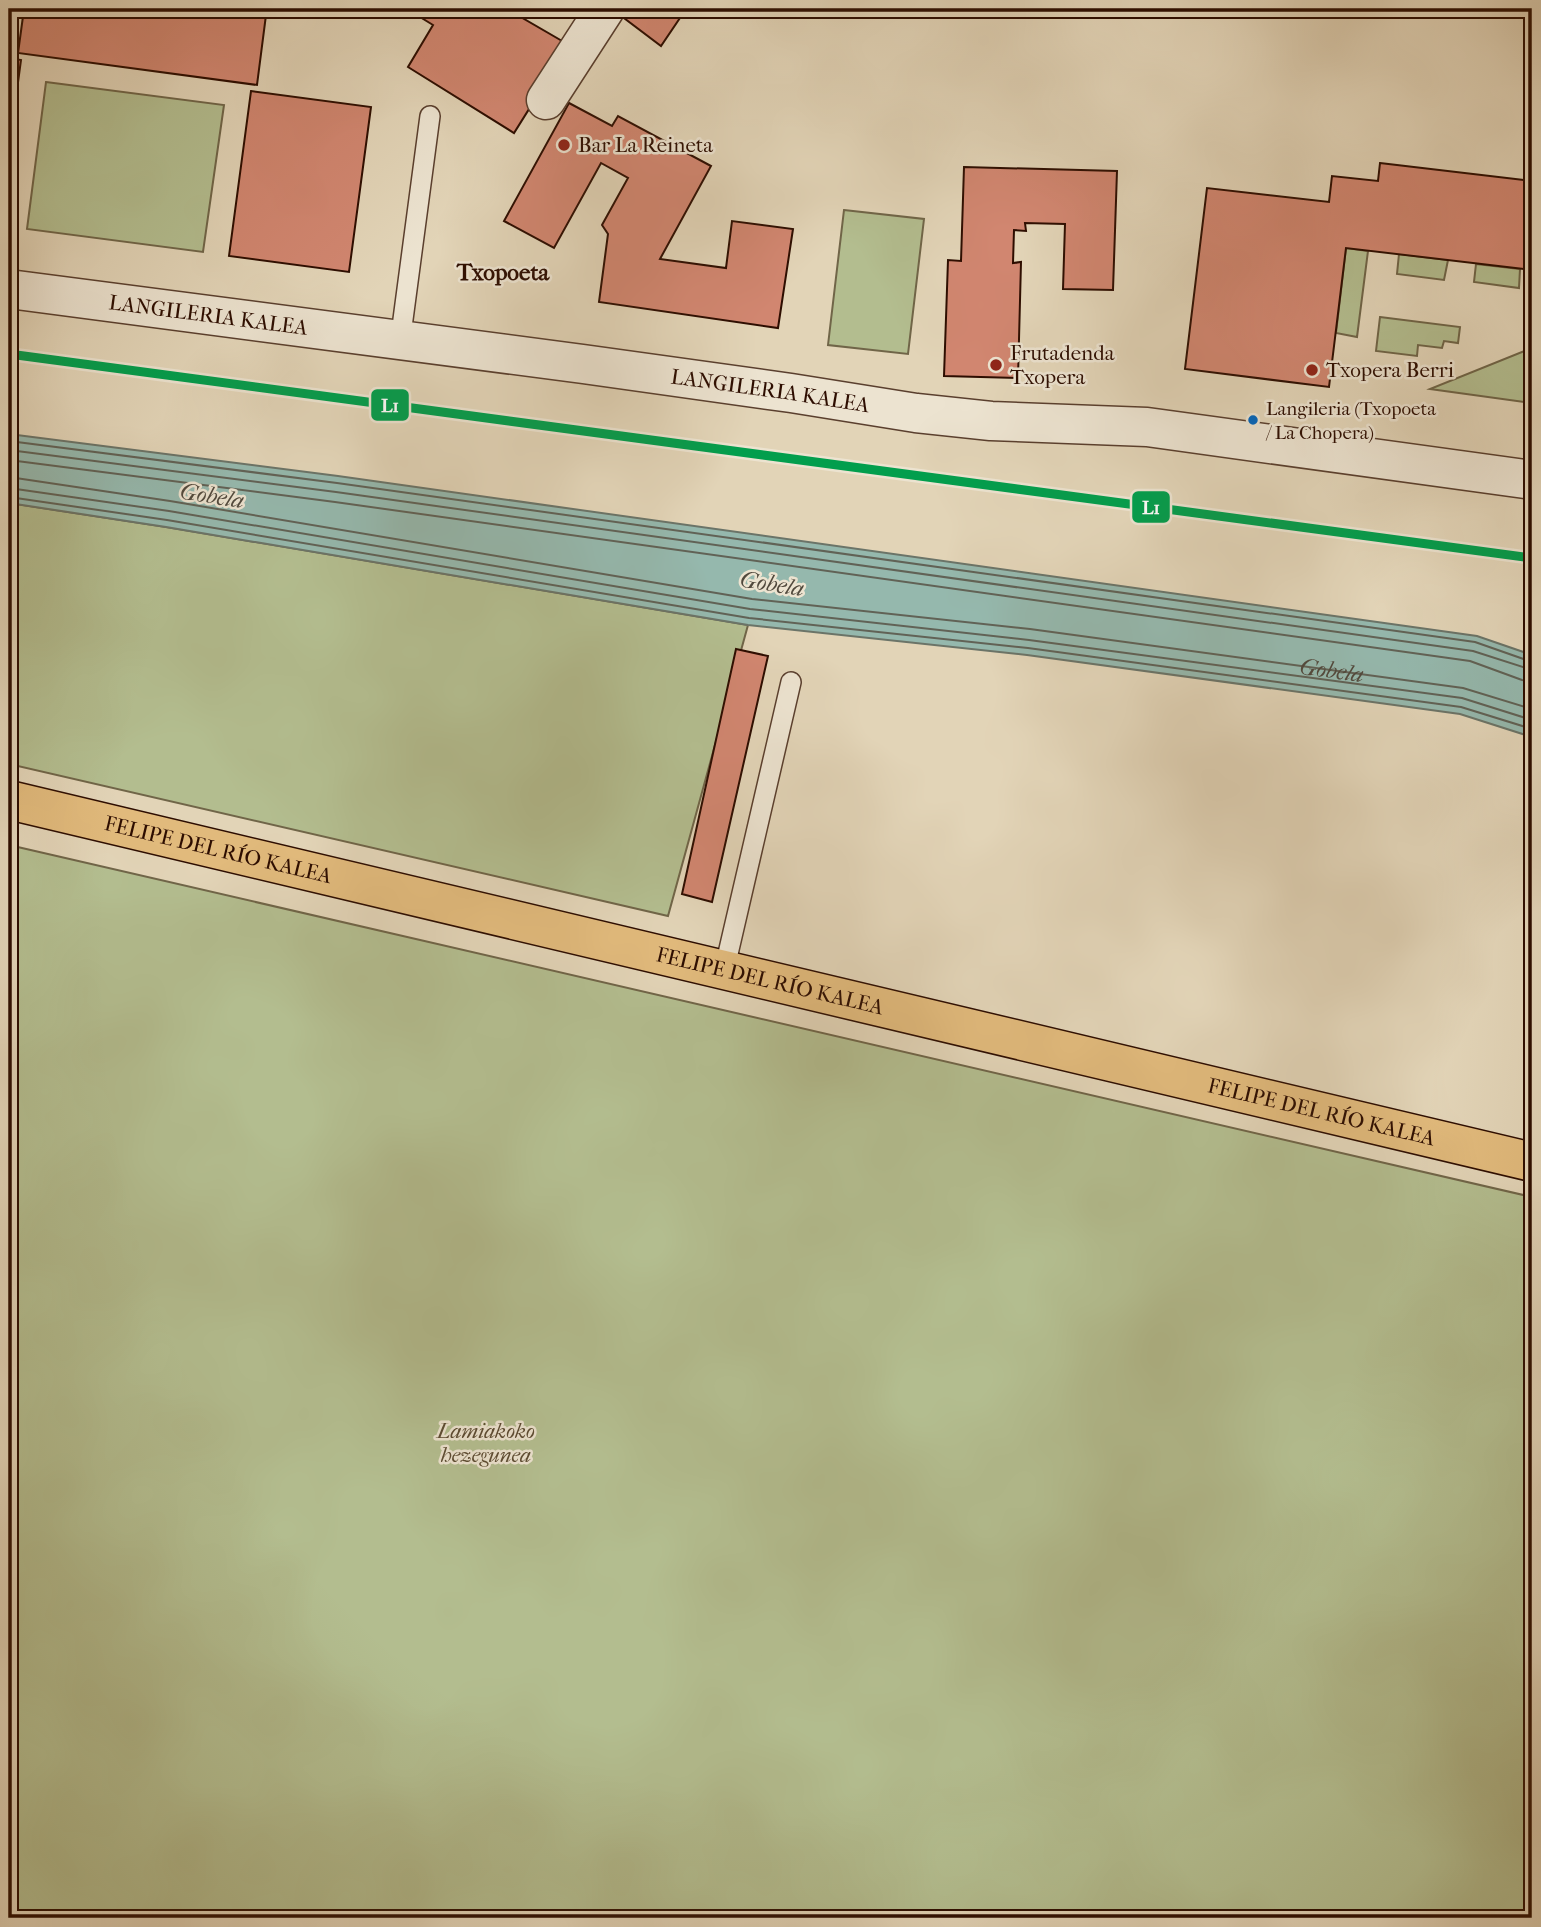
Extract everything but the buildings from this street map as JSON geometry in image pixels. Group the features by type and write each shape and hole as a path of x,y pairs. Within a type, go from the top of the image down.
{"main road":[{"name":"FELIPE DEL RÍO KALEA","path":"9,800 1532,1162"}],"street":[{"path":"546,100 605,9"},
{"name":"LANGILERIA KALEA","path":"9,289 777,391 916,412 991,421 1147,427 1532,480"}],"lane":[{"path":"400,342 430,116"},
{"path":"724,971 791,682"}],"green space":[{"path":"46,82 224,105 203,252 27,229"},
{"path":"844,210 924,219 908,354 828,345"},
{"path":"1346,248 1368,251 1357,337 1336,333"},
{"path":"1399,254 1448,260 1444,280 1397,274"},
{"path":"1476,264 1520,269 1519,288 1474,282"},
{"path":"1380,317 1460,327 1458,343 1444,341 1442,348 1418,345 1417,356 1376,351"},
{"path":"1532,348 1532,403 1430,389"},
{"path":"9,503 748,625 668,916 9,764"},
{"name":"Lamiakoko hezegunea","path":"9,845 1532,1197 1532,1918 9,1918"}],"water":[{"name":"Gobela","path":"9,434 338,476 1477,636 1532,655 1532,737 1460,714 1027,655 748,625 9,503"}],"transit line":[{"name":"L1","path":"9,354 1532,558"}],"place":[{"name":"Bar La Reineta","path":"564,145"},
{"name":"Frutadenda Txopera","path":"996,365"},
{"name":"Txopera Berri","path":"1312,370"},
{"name":"Langileria (Txopoeta / La Chopera)","path":"1253,420"}],"district":[{"name":"Txopoeta","path":"503,272"}]}
